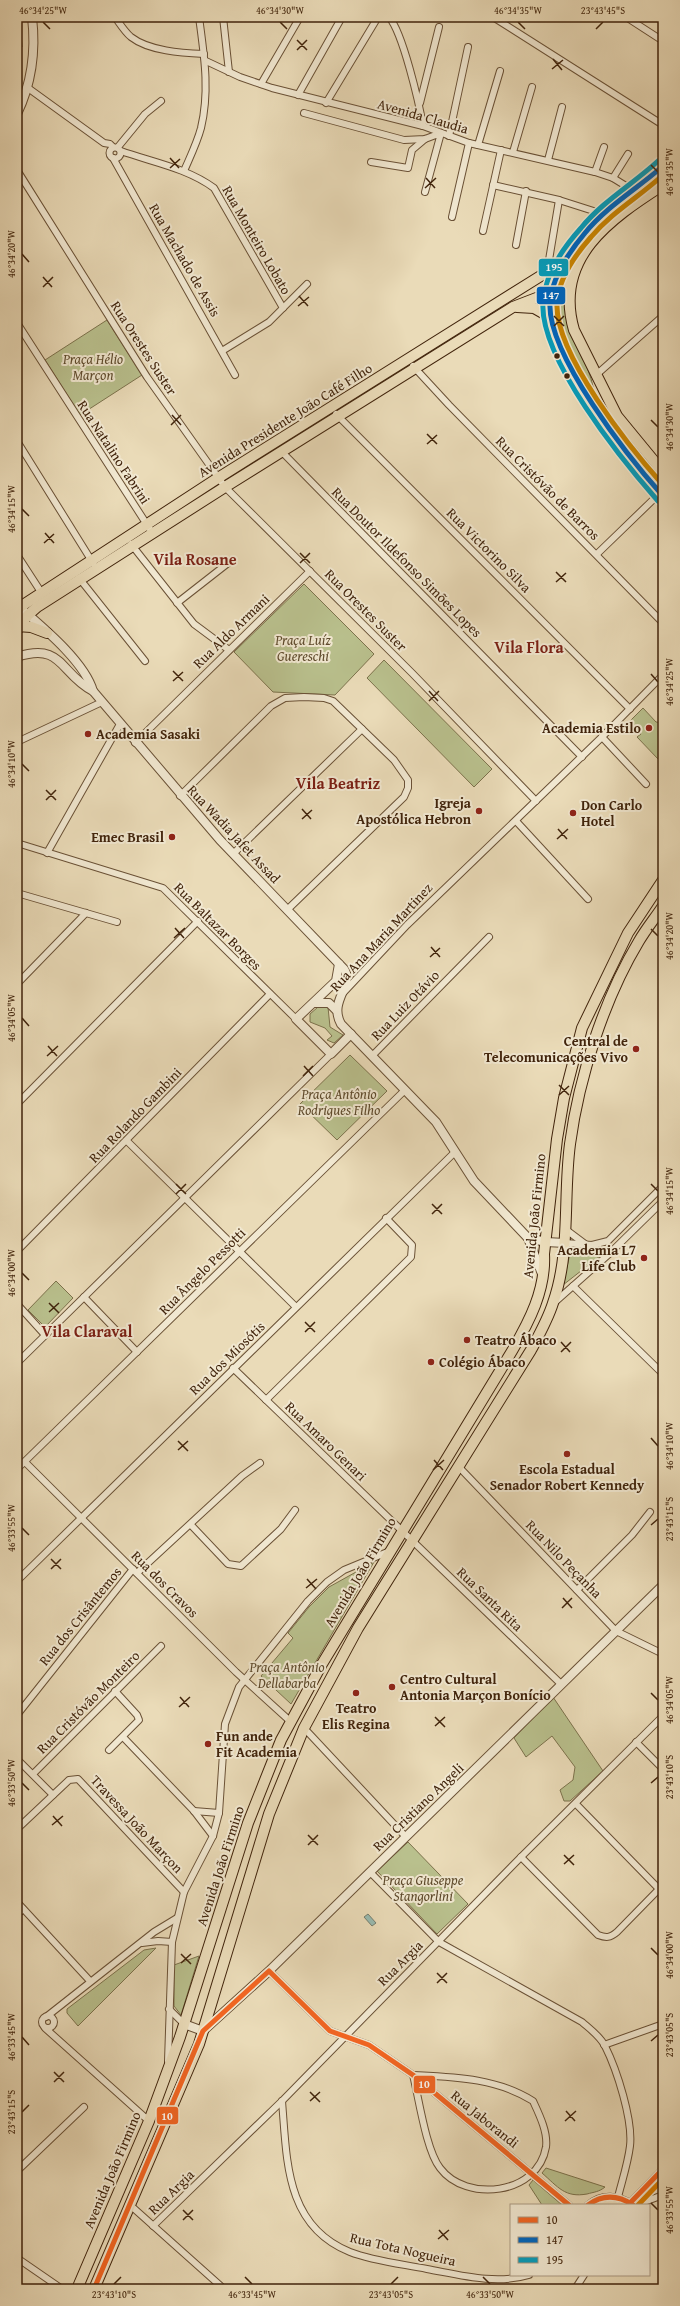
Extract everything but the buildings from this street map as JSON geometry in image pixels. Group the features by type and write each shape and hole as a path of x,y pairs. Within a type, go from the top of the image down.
{"main road":[{"path":"661,494 617,440 595,408 558,340 550,317 552,292 556,278 569,255 589,229 603,214 663,166"},
{"path":"663,185 621,213 601,230 581,258 572,277 571,319 596,375 617,416 663,472"},
{"name":"Avenida Presidente João Café Filho","path":"18,627 28,615 80,580 95,565 130,542 147,525 218,478 547,272 569,255"},
{"name":"Avenida Presidente João Café Filho","path":"130,542 153,534 225,487 513,307 552,292 572,277"},
{"path":"513,307 534,308 550,317"},
{"path":"595,408 604,409 617,416"},
{"name":"Avenida Presidente João Café Filho","path":"18,607 74,572 95,565"},
{"path":"18,627 47,633"},
{"name":"Avenida João Firmino","path":"77,2289 149,2121 184,2024 258,1795 290,1720 402,1530 523,1333 538,1298 543,1277 556,1147 564,1098 582,1028 628,933 663,880"},
{"name":"Avenida João Firmino","path":"94,2289 203,2031 270,1814 304,1728 353,1635 531,1350 553,1303 565,1243 570,1144 578,1101 595,1040 617,983 639,940 663,906"}],"street":[{"path":"17,114 28,88 34,50 32,17"},
{"path":"115,17 131,36 141,43 179,52 204,54"},
{"path":"184,171 201,129 206,93 206,61 199,17"},
{"path":"223,17 229,72"},
{"path":"261,84 300,17"},
{"path":"298,95 342,17"},
{"path":"326,103 378,17"},
{"path":"389,17 400,39 419,104 423,126"},
{"path":"493,17 663,125"},
{"path":"626,17 663,41"},
{"path":"419,104 439,27"},
{"path":"449,136 468,47"},
{"name":"Avenida Claudia","path":"206,61 229,72 261,84 326,103 423,126 469,143 595,172 613,178 634,190"},
{"path":"478,145 500,71"},
{"path":"513,152 532,87"},
{"path":"28,88 104,143 110,144 115,151 145,114 161,101"},
{"path":"548,160 562,107"},
{"path":"304,114 404,140 425,139 441,133"},
{"path":"425,192 441,133"},
{"path":"371,162 408,168 412,150 425,139"},
{"path":"452,217 469,143"},
{"path":"595,172 604,147"},
{"path":"483,231 501,150"},
{"name":"Rua Monteiro Lobato","path":"115,151 184,171 203,180 214,188 283,308"},
{"name":"Rua Machado de Assis","path":"115,151 235,376"},
{"path":"613,178 628,154"},
{"name":"Rua Orestes Suster","path":"17,170 148,377 225,487 536,801"},
{"path":"493,185 526,191 603,214"},
{"path":"516,245 526,191"},
{"path":"547,272 559,200"},
{"path":"222,351 254,333 283,308 307,284"},
{"path":"596,375 663,316"},
{"name":"Rua Natalino Fabrini","path":"17,323 153,534"},
{"name":"Rua Cristóvão de Barros","path":"406,360 416,368 449,405 597,554 663,623"},
{"name":"Rua Victorino Silva","path":"331,408 338,417 630,709"},
{"path":"17,441 95,565"},
{"name":"Rua Doutor Ildefonso Simões Lopes","path":"282,452 582,756"},
{"path":"597,554 661,494"},
{"path":"130,542 194,624 229,650"},
{"path":"17,555 41,592"},
{"path":"177,602 232,560"},
{"path":"74,572 145,661"},
{"name":"Rua Aldo Armani","path":"135,743 310,572"},
{"name":"Rua Wadia Jafet Assad","path":"18,607 47,633 90,680 93,691"},
{"name":"Rua Wadia Jafet Assad","path":"17,657 40,652 50,654 82,685 93,691 180,796 233,854 339,964 346,974 342,995"},
{"name":"Rua Ana Maria Martinez","path":"543,1277 528,1238 482,1192 436,1122 340,1024 336,1010 337,1002 407,925 516,821 656,684 663,675"},
{"path":"656,684 663,680"},
{"path":"180,796 271,706 285,698 328,698 336,703 402,770 408,780 408,788 404,797 287,910"},
{"path":"17,742 102,702"},
{"path":"47,853 120,724"},
{"path":"233,854 362,729"},
{"path":"602,737 646,784"},
{"path":"516,821 588,899"},
{"name":"Rua Baltazar Borges","path":"17,843 163,888 296,1019"},
{"path":"17,892 86,914 117,922"},
{"path":"17,984 86,914"},
{"path":"17,1104 198,921"},
{"name":"Rua Luiz Otávio","path":"372,1056 489,937"},
{"path":"331,1054 296,1019 336,981 339,964"},
{"name":"Rua Rolando Gambini","path":"17,1251 127,1141 270,994"},
{"path":"314,1003 329,1003 336,1010"},
{"path":"17,1362 351,1034"},
{"name":"Rua Ângelo Pessotti","path":"17,1469 405,1090"},
{"path":"127,1141 296,1307"},
{"name":"Rua dos Miosótis","path":"17,1581 455,1152"},
{"path":"528,1238 546,1242 599,1245 608,1241 663,1186"},
{"path":"553,1303 609,1254 663,1201"},
{"path":"266,1400 411,1257 412,1245 386,1218"},
{"path":"565,1229 586,1245"},
{"path":"573,1286 663,1374"},
{"path":"84,1297 137,1352"},
{"path":"17,1304 45,1335"},
{"name":"Rua Amaro Genari","path":"234,1368 402,1530"},
{"name":"Rua dos Cravos","path":"25,1462 82,1517 244,1680 290,1720"},
{"name":"Rua dos Crisântemos","path":"17,1715 135,1571 191,1525 242,1476 260,1462"},
{"name":"Rua Nilo Peçanha","path":"458,1466 616,1631 663,1654"},
{"path":"191,1525 228,1564 234,1567 241,1566 281,1529 295,1510"},
{"path":"578,1590 632,1535 650,1512"},
{"name":"Rua Santa Rita","path":"402,1530 561,1684"},
{"path":"168,2070 172,1942 184,1892 213,1836 219,1813 226,1724 239,1686 308,1601 327,1582 350,1567 390,1551"},
{"name":"Rua Cristiano Angeli","path":"203,2031 269,1971 663,1585"},
{"name":"Rua Cristóvão Monteiro","path":"33,1774 161,1646"},
{"path":"109,1750 137,1723 139,1717 116,1691"},
{"name":"Rua Argia","path":"153,2226 282,2101 521,1857 663,1716"},
{"path":"304,1728 406,1837"},
{"path":"123,1737 194,1811 213,1836"},
{"path":"636,1742 663,1769"},
{"path":"17,1759 53,1795 17,1829"},
{"name":"Travessa João Marçon","path":"53,1795 69,1780 74,1778 81,1781 184,1892"},
{"path":"521,1857 598,1935 605,1938 611,1937 617,1932 661,1887 576,1804"},
{"path":"194,1811 219,1813"},
{"path":"370,1872 439,1942 582,2022 596,2034 604,2045 619,2084 630,2129 630,2146 618,2197"},
{"path":"17,1902 90,1981"},
{"path":"17,1915 23,1909"},
{"path":"149,2121 45,2028 42,2021 90,1981 139,1944 177,1918"},
{"path":"139,1944 158,1941 172,1942"},
{"name":"Rua Jaborandi","path":"269,1971 330,2031 369,2046 413,2075 532,2172 568,2204"},
{"path":"169,2009 184,2024 203,2031"},
{"path":"45,2028 51,2027 54,2022 51,2017 46,2017"},
{"path":"604,2045 663,2024"},
{"path":"413,2075 475,2079 516,2092 532,2101 543,2129 546,2148 541,2160 532,2172 517,2184 499,2189 469,2186 448,2177 439,2167 432,2152 413,2075"},
{"name":"Rua Tota Nogueira","path":"282,2101 291,2188 308,2219 325,2237 350,2252 462,2276 502,2280 524,2276"},
{"path":"17,2171 84,2107"},
{"path":"590,2204 600,2198 618,2197 631,2204 663,2169"},
{"path":"639,2204 663,2195"},
{"path":"130,2205 224,2289"},
{"path":"17,2258 62,2289"},
{"path":"575,2289 583,2276"}],"green space":[{"path":"17,17 20,17 22,47 17,44"},
{"path":"564,301 569,325 591,378 594,390 591,391 555,326 554,304"},
{"name":"Praça Hélio Marçon","path":"107,320 142,375 80,415 45,360"},
{"name":"Praça Luíz Guereschi","path":"304,584 374,654 335,695 273,692 234,652"},
{"path":"384,660 492,769 474,787 367,678"},
{"name":"Academia Estilo","path":"643,708 656,722 663,723 663,754 658,759 637,737 641,734 629,722"},
{"path":"318,1007 328,1007 330,1027 343,1035 334,1043 327,1040 332,1036 325,1028 310,1022 310,1014"},
{"name":"Praça Antônio Rodrigues Filho","path":"350,1055 387,1091 337,1140 300,1104"},
{"path":"571,1249 609,1249 563,1285"},
{"path":"56,1281 73,1298 45,1327 28,1310"},
{"name":"Praça Antônio Dellabarba","path":"374,1562 291,1704 261,1676 293,1638 288,1633 309,1607 329,1587"},
{"path":"553,1697 603,1771 570,1801 564,1801 560,1790 573,1780 575,1767 552,1736 526,1757 514,1738"},
{"name":"Praça Giuseppe Stangorlini","path":"408,1842 468,1904 437,1934 377,1871"},
{"path":"156,1948 78,2026 67,2013 67,2009 144,1950"},
{"path":"199,1956 181,2015 174,2006 174,1965"},
{"path":"546,2168 605,2187 599,2191 587,2194 579,2195 567,2193 557,2187 542,2173"},
{"path":"533,2180 561,2204 541,2204 529,2185"}],"water":[{"path":"368,1914 376,1923 372,1926 364,1917"}],"transit line":[{"name":"195","path":"658,161 599,209 574,236 551,272 544,292 543,302 545,325 554,351 568,379 605,435 658,501"},
{"name":"147","path":"663,166 612,206 585,233 562,265 551,293 550,303 553,324 562,349 575,376 612,432 663,496"},
{"path":"663,175 617,212 599,228 585,244 564,276 558,295 557,304 560,325 568,348 581,373 614,425 663,485"},
{"name":"10","path":"94,2289 203,2031 269,1971 330,2031 369,2045 413,2075 568,2204"},
{"name":"10","path":"630,2203 663,2169"},
{"path":"639,2204 663,2179"},
{"name":"10","path":"590,2204 599,2199 610,2197 622,2199 631,2204"}],"place":[{"name":"Academia Estilo","path":"649,728"},
{"name":"Academia Sasaki","path":"88,734"},
{"name":"Igreja Apostólica Hebron","path":"479,811"},
{"name":"Don Carlo Hotel","path":"573,813"},
{"name":"Emec Brasil","path":"172,837"},
{"name":"Central de Telecomunicações Vivo","path":"636,1049"},
{"name":"Academia L7 Life Club","path":"644,1258"},
{"name":"Teatro Ábaco","path":"467,1340"},
{"name":"Colégio Ábaco","path":"431,1362"},
{"name":"Escola Estadual Senador Robert Kennedy","path":"567,1454"},
{"name":"Centro Cultural Antonia Marçon Bonício","path":"392,1687"},
{"name":"Teatro Elis Regina","path":"356,1693"},
{"name":"Fun ande Fit Academia","path":"208,1744"}],"district":[{"name":"Vila Rosane","path":"195,559"},
{"name":"Vila Flora","path":"529,647"},
{"name":"Vila Beatriz","path":"338,783"},
{"name":"Vila Claraval","path":"87,1331"}]}
